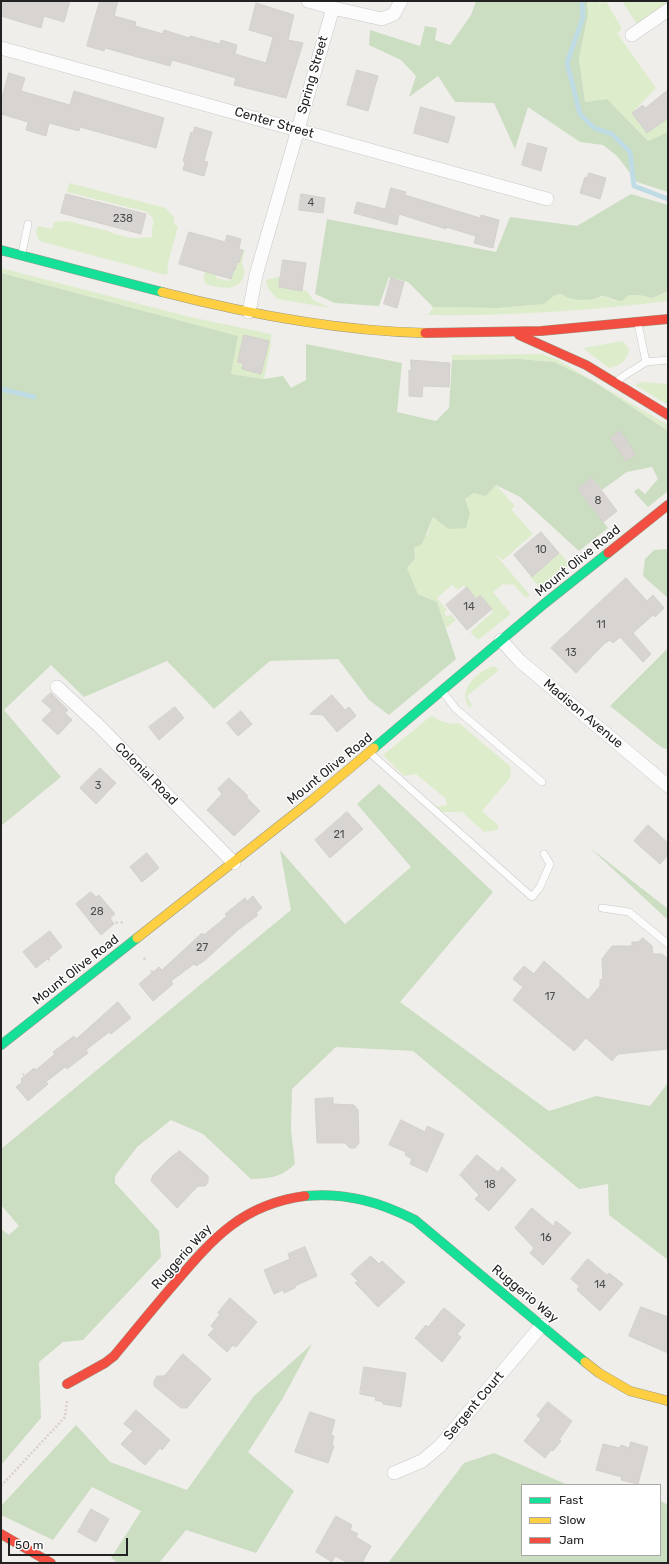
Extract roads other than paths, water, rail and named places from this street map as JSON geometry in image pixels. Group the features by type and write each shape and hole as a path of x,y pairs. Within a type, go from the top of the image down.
{"main road":[{"path":"1,250 249,312 328,326 431,333 513,332 638,322 668,318"},
{"path":"513,332 565,354 617,383 668,415"},
{"name":"Mount Olive Road","path":"1,1045 234,863 370,753 501,640 668,505"},
{"name":"Ruggerio Way","path":"67,1384 98,1367 114,1356 206,1246 224,1229 242,1217 268,1205 308,1195 331,1194 355,1197 402,1213 433,1234 608,1379 644,1396 668,1401"},
{"path":"1,1534 51,1563"}],"street":[{"path":"308,1 382,20 394,14 401,1"},
{"name":"Spring Street","path":"249,312 256,275 333,8"},
{"path":"632,35 668,10"},
{"name":"Center Street","path":"1,48 547,199"},
{"name":"Madison Avenue","path":"501,640 520,661 668,786"},
{"name":"Colonial Road","path":"57,687 98,724 234,863"},
{"name":"Sergent Court","path":"394,1473 422,1461 440,1446 542,1325"}],"lane":[{"path":"22,255 28,224"},
{"path":"638,322 646,362"},
{"path":"617,383 622,377 646,362 668,360"},
{"path":"442,691 456,708 542,782"},
{"path":"370,753 532,897 540,887 550,864 544,854"},
{"path":"602,908 629,912 668,944"}],"waterway":[{"path":"582,1 583,17 567,63 580,114 594,128 612,134 630,152 634,186 668,199"},
{"path":"1,389 34,397"}]}
